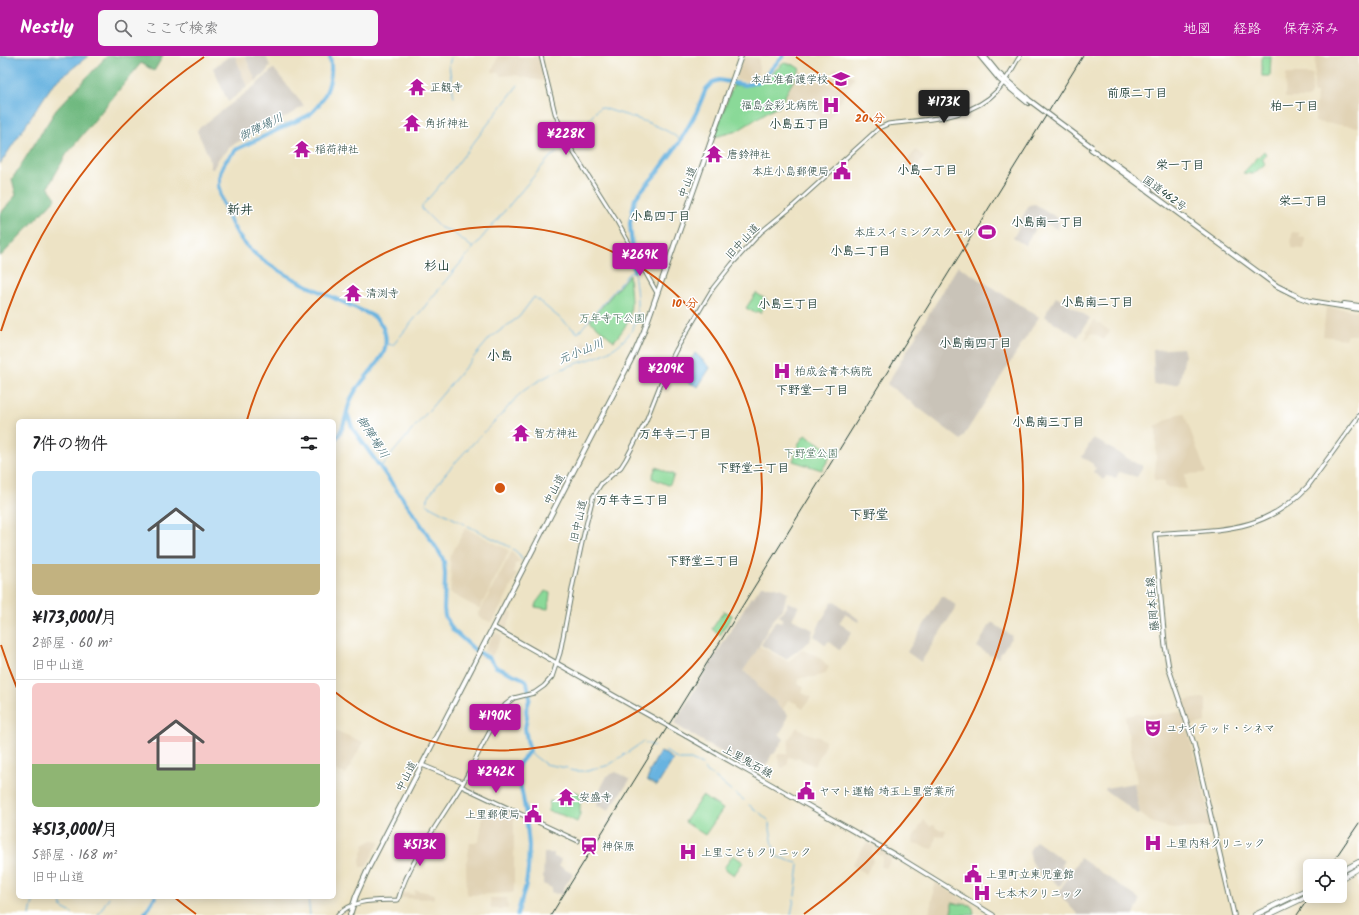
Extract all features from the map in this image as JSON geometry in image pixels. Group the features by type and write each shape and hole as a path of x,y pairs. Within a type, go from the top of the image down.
{"highway":[{"name":"中山道","path":"350,915 353,904 369,867 634,354 648,322 741,56"},
{"name":"国道462号","path":"980,56 988,67 1028,101 1229,248 1288,289 1300,295 1315,299 1359,306"},
{"name":"国道462号","path":"984,56 1004,82"},
{"name":"国道462号","path":"1092,148 1277,286 1299,297 1359,309"},
{"path":"1347,868 1359,862"},
{"path":"1347,875 1359,868"},
{"path":"1254,915 1303,891"},
{"path":"1268,915 1303,898"}],"main road":[{"path":"541,56 555,113 566,142 628,240 658,294"},
{"name":"旧中山道","path":"338,915 344,909 353,904 364,901 398,900 413,864 463,782 505,705 514,698 530,695 540,689 552,677 558,664 585,528 593,497 601,484 621,467 626,460 648,416 676,350 720,278 761,232 794,206 879,128 888,124 950,116 963,112 986,101 1004,82 1020,56"},
{"name":"藤岡本庄線","path":"1234,915 1194,744 1169,669 1156,534 1238,527 1264,519 1282,510 1308,486 1359,416"},
{"name":"上里鬼石線","path":"493,627 902,859 993,915"},
{"path":"422,764 463,782"},
{"path":"460,786 578,841"}],"shaded area":[{"path":"235,56 245,56 256,81 247,87"},
{"path":"235,56 247,87 228,102 213,68 228,57"},
{"path":"245,56 266,56 270,66 256,81"},
{"path":"498,56 539,56 545,78 542,81 514,75 501,76 499,73 492,72"},
{"path":"1316,56 1359,56 1359,127 1315,122 1317,93 1313,93"},
{"path":"744,57 759,58 759,73 747,81 735,80"},
{"name":"本庄准看護学校","path":"836,68 855,77 849,87 826,81"},
{"path":"273,69 304,106 279,121 232,145 219,158 213,169 211,169 209,157 197,131 198,129 256,85"},
{"path":"800,70 808,77 815,80 847,90 828,122 806,108 785,98"},
{"path":"1286,74 1313,74 1311,94 1308,98 1285,98"},
{"path":"916,150 924,157 912,176 900,168"},
{"path":"1035,204 1059,219 1058,229 1060,231 1044,222 1042,224 1040,223 1025,245 1013,238 1029,205"},
{"path":"1292,232 1300,233 1299,237 1305,238 1304,249 1291,248"},
{"path":"958,266 1039,317 961,440 887,384"},
{"path":"1056,297 1090,318 1078,337 1044,316"},
{"path":"1326,307 1359,311 1359,335 1347,335 1345,339 1323,336"},
{"path":"1094,320 1110,331 1104,340 1092,333 1085,341 1084,340 1088,333 1086,331"},
{"path":"583,340 597,352 568,361 566,360"},
{"path":"1183,348 1185,356 1179,384 1154,385 1153,350"},
{"path":"1184,413 1206,473 1185,474 1186,489 1165,487 1165,481 1154,480 1156,460 1156,426 1178,414"},
{"path":"1093,438 1137,464 1142,465 1143,467 1137,477 1119,472 1116,478 1106,476 1104,480 1093,472 1096,468 1093,464 1082,457"},
{"path":"465,529 508,550 509,552 480,608 450,593 451,568 449,559"},
{"path":"512,552 520,562 515,564 514,572 517,575 494,620 490,622 479,617 478,615"},
{"path":"761,586 770,586 782,589 789,593 786,596 784,606 769,626 756,652 743,671 751,676 758,684 757,686 788,714 785,725 779,734 784,739 774,754 772,754 762,773 758,774 674,724 751,597 753,598"},
{"path":"942,596 957,606 921,662 907,652"},
{"path":"510,601 513,603 509,611 513,614 505,631 499,624"},
{"path":"833,601 860,620 858,622 845,614 839,623 852,632 840,650 828,641 826,645 814,636"},
{"path":"787,602 799,606 792,619 813,630 810,641 786,659 761,645 775,621 781,623 783,619 779,616 787,607"},
{"path":"991,623 1012,636 998,658 992,654 991,656 977,647"},
{"path":"498,633 502,636 492,656 484,651 491,637"},
{"path":"759,646 788,662 802,650 818,656 829,667 825,674 815,677 798,678 798,684 804,686 802,693 811,697 803,709 798,706 798,704 788,700 783,710 777,705 777,703 756,686 749,674 743,671"},
{"path":"1206,698 1206,722 1190,726 1181,701"},
{"path":"1182,713 1185,721 1201,780 1211,825 1210,827 1168,828 1151,822 1139,813 1134,783 1137,782 1125,716"},
{"path":"797,727 806,733 819,737 825,741 824,749 814,766 798,758 795,759 788,757 788,764 783,768 780,767 777,756 779,754 787,754 788,740"},
{"path":"336,731 363,742 346,774 336,771"},
{"path":"616,772 630,780 608,811 600,806 597,806 600,790 607,776"},
{"path":"1134,783 1140,813 1138,814 1105,790 1106,788"},
{"path":"500,808 514,815 514,892 469,895 467,894 466,868 470,842 479,842 482,817 485,817 485,813 498,816"},
{"path":"924,820 930,826 934,825 937,829 946,830 944,837 936,836 933,849 913,844 913,837"},
{"path":"372,840 380,841 366,867 361,867 360,859 364,847 363,845"},
{"path":"1036,841 1064,861 1062,866 1070,870 1060,886 1046,876 1044,879 1037,871 1031,860 1029,851"},
{"path":"867,842 875,846 872,854 873,861 866,874 852,865"},
{"path":"875,848 878,848 891,856 892,859 886,868 881,867 883,856 874,854"},
{"path":"544,853 554,853 554,857 561,859 559,866 573,874 562,890 564,891 562,895 551,892 552,888 543,884"},
{"path":"1080,858 1138,898 1140,901 1134,915 1078,915 1058,893"},
{"path":"935,882 974,906 975,915 929,915"},
{"path":"415,890 435,894 433,899 400,898 402,892 414,895"},
{"path":"490,898 507,898 508,909 491,909"}],"green space":[{"path":"107,56 163,56 154,71 141,63 66,155 48,187 56,198 0,257 0,214 16,195 12,179 56,110"},
{"path":"1262,56 1271,56 1270,76 1262,76"},
{"path":"784,63 794,65 800,69 778,108 775,107 737,131 714,137 733,85 742,86 756,84 767,78"},
{"path":"1264,151 1266,154 1262,158 1265,164 1253,174 1243,173"},
{"name":"万年寺下公園","path":"629,275 631,302 629,317 626,325 614,341 590,321"},
{"path":"756,293 767,300 760,313 757,311 755,313 746,308"},
{"name":"下野堂公園","path":"805,435 833,452 822,470 793,461 799,443"},
{"path":"656,467 674,475 670,484 668,485 652,478"},
{"path":"545,591 550,593 548,609 535,607 536,603"},
{"path":"724,611 732,616 719,635 712,629"},
{"path":"572,791 579,793 580,795 580,814 577,822 562,815 548,811 550,801 571,805"},
{"path":"702,796 723,809 705,835 685,822"},
{"path":"733,855 743,862 734,875 724,868"},
{"path":"952,903 970,905 973,909 974,915 952,915"}],"water":[{"path":"0,56 88,56 53,84 0,164"},
{"path":"695,353 710,368 698,387 680,378"},
{"path":"660,752 666,754 673,760 657,786 647,780 650,773 649,772"}],"waterway":[{"name":"御陣場川","path":"330,56 330,81 325,95 315,109 309,115 237,149 226,160 220,172 219,185 222,200 234,228 244,243 256,255 287,275 373,316 381,324 385,332 386,342 384,352 350,400 344,424 336,438"},
{"path":"451,56 449,66 454,97"},
{"name":"元小山川","path":"634,271 630,223 635,199 657,173 679,143 696,113 706,89 713,82 719,80 745,85 758,82 783,56"},
{"path":"473,248 451,231 441,228 422,209 422,206 451,172 518,85"},
{"path":"569,143 600,107 664,129 680,140"},
{"path":"442,285 550,157 567,146"},
{"path":"380,468 490,338 519,317 534,297 578,333 629,273 634,271 637,294 637,310 634,324 626,338 608,352 555,372 521,393 446,473 436,485 426,504"},
{"path":"386,344 393,345 440,288"},
{"name":"御陣場川","path":"347,413 353,429 416,517 441,555 444,562 445,574 445,616 453,630 475,650 489,658 496,667 524,679 527,682 530,698 526,710 527,717 525,728 530,750 516,770 526,815 529,846 528,870 526,885 517,915"},
{"name":"元小山川","path":"428,505 464,524"},
{"name":"元小山川","path":"468,526 510,547"},
{"name":"元小山川","path":"513,549 519,554 522,560"},
{"path":"570,770 588,771 609,765 643,742 654,746"},
{"path":"664,750 679,760 691,760 702,765"},
{"path":"529,752 545,764 567,768"},
{"path":"704,769 712,775"},
{"path":"715,777 733,792"},
{"path":"736,794 744,800"},
{"path":"749,805 757,811"},
{"path":"760,813 768,820"},
{"path":"769,823 775,856 797,863"},
{"path":"795,896 799,865"},
{"path":"30,915 35,899"},
{"path":"61,899 62,908 72,913"},
{"path":"98,915 108,899"},
{"path":"144,915 154,899"},
{"path":"308,899 310,915"},
{"path":"791,915 794,899"}],"railway":[{"path":"551,915 1083,56"},
{"path":"1335,859 1359,823"},
{"path":"1297,915 1305,903"}],"place":[{"name":"本庄准看護学校","path":"841,79"},
{"name":"正観寺","path":"417,87"},
{"name":"福島会彩北病院","path":"831,105"},
{"name":"角折神社","path":"412,123"},
{"name":"稲荷神社","path":"302,149"},
{"name":"唐鈴神社","path":"714,154"},
{"name":"本庄小島郵便局","path":"842,171"},
{"name":"本庄スイミングスクール","path":"987,232"},
{"name":"清渕寺","path":"353,293"},
{"name":"柏成会青木病院","path":"782,371"},
{"name":"智方神社","path":"521,433"},
{"name":"ユナイテッド・シネマ","path":"1153,728"},
{"name":"ヤマト運輸 埼玉上里営業所","path":"806,791"},
{"name":"安盛寺","path":"566,797"},
{"name":"上里郵便局","path":"533,814"},
{"name":"上里内科クリニック","path":"1153,843"},
{"name":"神保原","path":"589,846"},
{"name":"上里こどもクリニック","path":"688,852"},
{"name":"上里町立東児童館","path":"973,874"},
{"name":"七本木クリニック","path":"982,893"}],"district":[{"name":"前原二丁目","path":"1137,93"},
{"name":"柏一丁目","path":"1294,106"},
{"name":"小島五丁目","path":"799,124"},
{"name":"栄一丁目","path":"1180,165"},
{"name":"小島一丁目","path":"927,170"},
{"name":"栄二丁目","path":"1303,201"},
{"name":"新井","path":"240,209"},
{"name":"小島四丁目","path":"660,216"},
{"name":"小島南一丁目","path":"1047,222"},
{"name":"小島二丁目","path":"860,251"},
{"name":"杉山","path":"437,265"},
{"name":"小島南二丁目","path":"1097,302"},
{"name":"小島三丁目","path":"788,304"},
{"name":"小島南四丁目","path":"975,343"},
{"name":"小島","path":"500,355"},
{"name":"下野堂一丁目","path":"812,390"},
{"name":"小島南三丁目","path":"1048,422"},
{"name":"万年寺二丁目","path":"675,434"},
{"name":"下野堂二丁目","path":"753,468"},
{"name":"万年寺三丁目","path":"632,500"},
{"name":"下野堂","path":"869,514"},
{"name":"下野堂三丁目","path":"703,561"}]}
